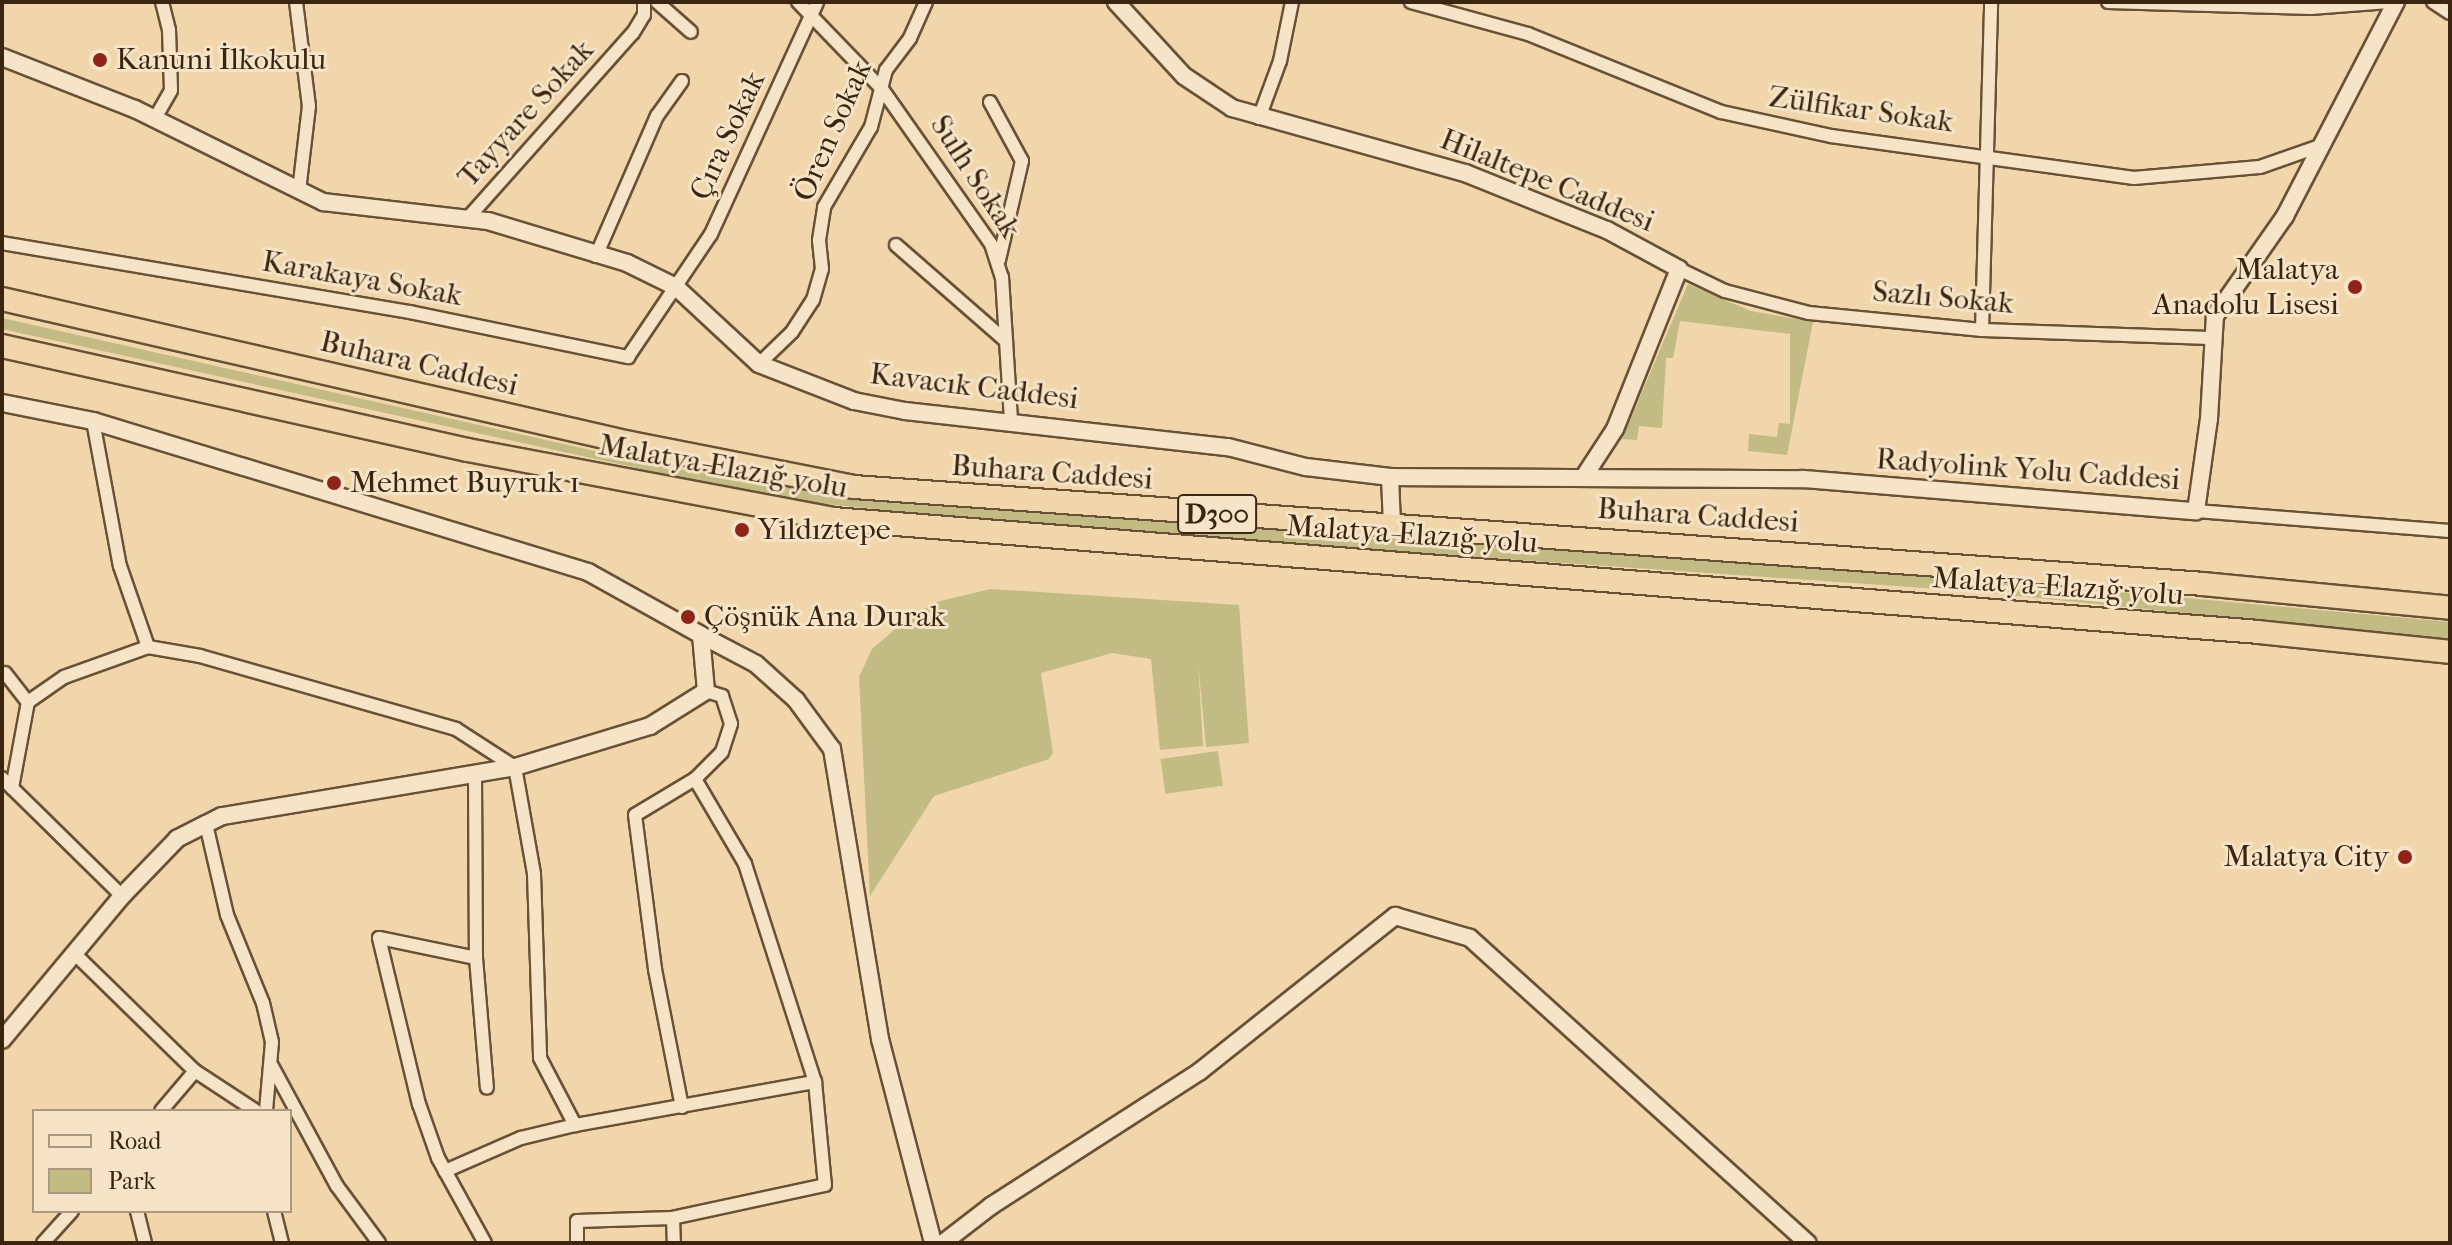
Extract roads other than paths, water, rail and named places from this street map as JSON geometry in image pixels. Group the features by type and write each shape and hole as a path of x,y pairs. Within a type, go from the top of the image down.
{"highway":[{"name":"Buhara Caddesi","path":"2,299 630,443 854,487 2203,584 2450,608"},
{"name":"Malatya-Elazığ yolu","path":"2,346 468,450 833,519 2258,632 2450,652"}],"street":[{"path":"154,120 171,90 169,30 162,2"},
{"path":"296,2 309,106 299,191"},
{"name":"Tayyare Sokak","path":"467,219 633,33 644,15 644,2"},
{"path":"657,2 691,32"},
{"name":"Sulh Sokak","path":"798,2 882,89 965,200 999,260 1011,422"},
{"name":"Çıra Sokak","path":"676,287 711,234 817,2"},
{"name":"Ören Sokak","path":"759,364 799,323 813,300 822,269 819,240 824,207 871,127 886,70 910,38 926,2"},
{"name":"Hilaltepe Caddesi","path":"1116,2 1157,50 1203,93 1259,118 1455,169 1607,230 1679,269 1615,429 1585,475"},
{"path":"1259,118 1280,61 1292,2"},
{"name":"Zülfikar Sokak","path":"1411,2 1528,34 1749,121 1986,155 2003,162 2134,178 2260,167 2317,147"},
{"path":"1982,330 1991,2"},
{"path":"2108,2 2311,8 2389,2"},
{"name":"Radyolink Yolu Caddesi","path":"1585,475 1803,479 2196,511 2209,419 2211,338 2215,316 2285,216 2317,147 2396,2"},
{"path":"2433,2 2450,13"},
{"name":"Kavacık Caddesi","path":"2,57 154,120 299,191 349,206 467,219 524,230 596,256 627,263 676,287 759,364 854,401 1228,447 1306,467 1390,477 1524,481 1585,475"},
{"path":"596,256 657,116 682,81"},
{"path":"990,102 1022,161 999,260"},
{"name":"Karakaya Sokak","path":"2,243 410,312 628,357 676,287"},
{"path":"896,245 1006,341"},
{"name":"Sazlı Sokak","path":"1679,269 1725,291 1781,308 1982,330 2211,338"},
{"path":"2,403 93,421 588,572 756,664 796,700 832,749 880,1039 933,1243"},
{"path":"93,421 120,566 148,647"},
{"path":"1390,477 1392,525"},
{"path":"2196,511 2450,531"},
{"path":"701,635 706,691"},
{"path":"12,788 28,702 64,677 131,657 148,647 200,656 456,729 515,767 534,874 540,1058 575,1125"},
{"path":"3,670 28,702"},
{"path":"2,1040 76,955 122,896 177,839 206,824 316,799 475,776 515,767 650,726 706,691 722,696 731,724 722,752 695,779 635,815 655,969 682,1107"},
{"path":"475,776 476,958 487,1088"},
{"path":"2,778 122,896"},
{"path":"577,1243 577,1221 673,1218 825,1185 815,1082 745,864 695,779"},
{"path":"206,824 227,915 263,1003 272,1066 266,1109"},
{"path":"943,1243 991,1206 1199,1072 1395,916 1470,938 1807,1243"},
{"path":"476,958 379,938 419,1104 445,1171 485,1243"},
{"path":"76,955 195,1071 253,1109"},
{"path":"272,1066 337,1186 379,1243"},
{"path":"163,1109 195,1071"},
{"path":"445,1171 521,1138 575,1125 815,1082"},
{"path":"43,1243 70,1213"},
{"path":"138,1213 145,1243"},
{"path":"274,1213 282,1243"},
{"path":"673,1218 674,1243"}],"place":[{"name":"Kanuni İlkokulu","path":"100,60"},
{"name":"Malatya Anadolu Lisesi","path":"2355,287"},
{"name":"Mehmet Buyruk 1","path":"334,483"},
{"name":"Yıldıztepe","path":"742,530"},
{"name":"Çöşnük Ana Durak","path":"688,617"},
{"name":"Malatya City","path":"2405,857"}]}
